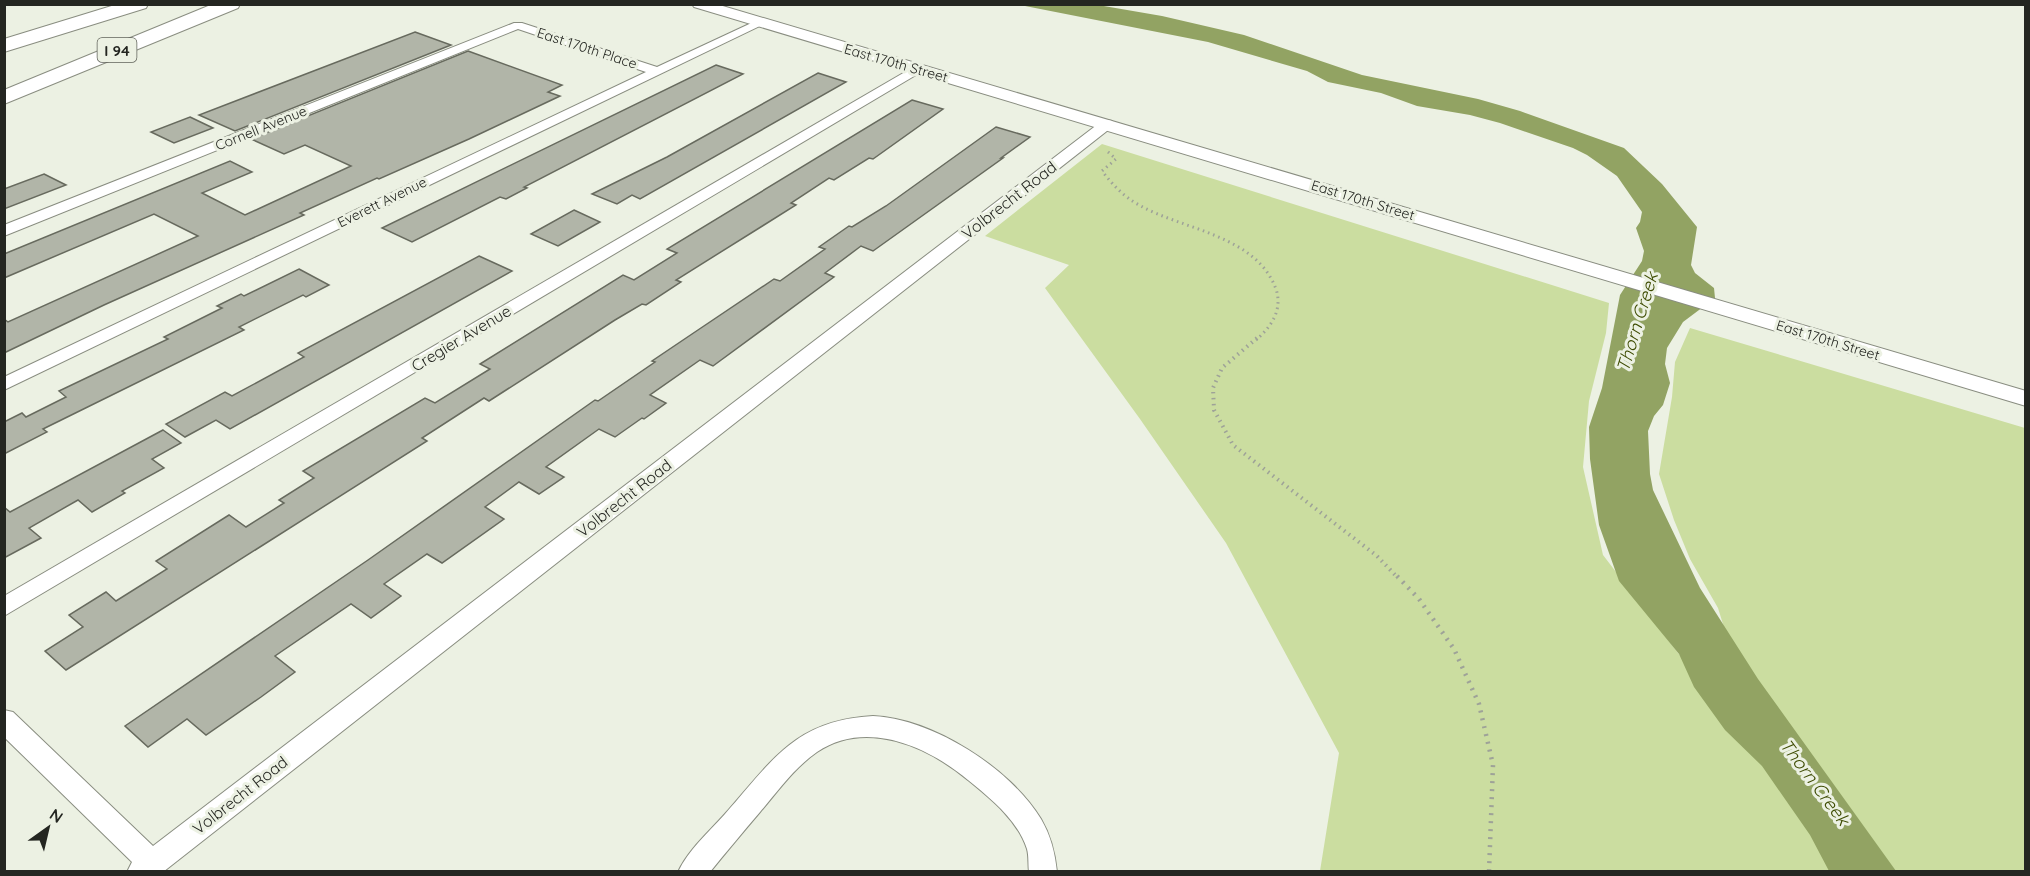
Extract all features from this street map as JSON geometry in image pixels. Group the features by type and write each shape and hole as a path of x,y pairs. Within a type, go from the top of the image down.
{"highway":[{"path":"4,35 107,4"},
{"name":"I 94","path":"4,46 139,4"},
{"path":"4,81 201,4"},
{"name":"I 94","path":"4,98 231,4"}],"street":[{"name":"East 170th Street","path":"699,4 2025,399"},
{"name":"Everett Avenue","path":"4,384 760,22"},
{"name":"East 170th Place","path":"518,25 657,71"},
{"name":"Cornell Avenue","path":"4,231 518,25"},
{"name":"Cregier Avenue","path":"4,607 916,69"},
{"name":"Volbrecht Road","path":"147,868 1107,124"},
{"path":"4,720 147,868"},
{"path":"692,872 787,761 817,739 847,729 873,728 906,731 935,745 978,771 1012,801 1034,834 1044,864 1043,872"}],"path":[{"path":"1108,152 1116,159 1102,171 1120,193 1141,206 1234,245 1256,259 1271,276 1278,295 1277,314 1266,331 1222,368 1213,388 1214,410 1233,445 1377,556 1419,599 1454,649 1479,704 1493,765 1489,872"}],"shaded area":[{"path":"1102,144 1609,303 1606,333 1589,401 1583,467 1603,555 1845,871 1320,871 1339,753 1226,543 1045,288 1069,265 985,236"},
{"path":"1690,328 2025,428 2025,871 1884,871 1735,663 1718,608 1690,559 1659,474 1672,397 1675,362"}],"water":[{"name":"Thorn Creek","path":"1020,5 1098,5 1162,16 1244,35 1362,75 1478,99 1520,111 1624,148 1662,184 1697,227 1691,265 1695,273 1714,288 1715,298 1683,322 1667,348 1665,364 1670,383 1663,405 1654,416 1648,431 1653,490 1700,588 1758,679 1896,871 1829,871 1810,835 1762,766 1725,730 1694,687 1679,654 1619,581 1599,525 1590,459 1589,427 1602,388 1620,295 1642,261 1644,251 1636,228 1642,212 1617,176 1573,148 1500,123 1470,115 1417,106 1381,93 1328,82 1307,71 1208,42"}],"building":[{"path":"415,32 451,45 235,131 199,115"},
{"path":"468,51 562,85 548,92 560,96 469,139 300,213 304,215 104,305 4,353 4,319 8,322 198,236 154,214 4,278 4,254 230,161 252,172 202,193 245,215 351,166 305,145 284,154 251,139"},
{"path":"716,65 743,74 524,187 527,188 506,199 500,197 412,242 382,228"},
{"path":"818,73 846,82 640,199 632,195 617,204 592,194 667,157"},
{"path":"912,100 943,109 873,159 869,158 834,180 829,178 791,203 796,205 676,280 681,282 646,305 642,304 615,320 489,401 484,398 422,438 427,441 66,670 45,651 83,627 69,615 106,592 116,601 167,569 156,561 229,515 246,527 284,503 279,500 314,478 303,471 425,398 435,403 490,369 480,364 623,275 634,280 677,253 667,249"},
{"path":"190,117 213,128 174,143 151,132"},
{"path":"996,127 1030,137 873,251 861,246 825,273 834,277 713,366 700,360 650,395 666,403 644,419 642,418 615,437 599,429 546,467 564,477 539,494 519,482 485,507 504,519 442,563 427,554 384,584 401,596 371,618 351,604 275,656 295,672 206,735 187,719 148,747 125,726 368,560 595,400 598,401 655,362 652,361 774,279 780,281 825,249 819,247 849,226 852,227 886,206"},
{"path":"44,174 66,185 4,209 4,189"},
{"path":"574,210 600,222 558,246 531,234"},
{"path":"479,256 512,271 230,429 216,420 185,437 166,424 225,392 232,396 304,357 298,353"},
{"path":"299,269 329,285 306,297 303,295 239,327 244,330 43,429 47,432 4,454 4,422 22,413 26,417 66,397 59,391 168,339 164,337 222,308 217,306 241,294 244,296"},
{"path":"163,430 181,443 152,459 164,468 122,491 125,493 92,512 78,500 29,528 41,538 4,558 4,507 10,512"}]}
